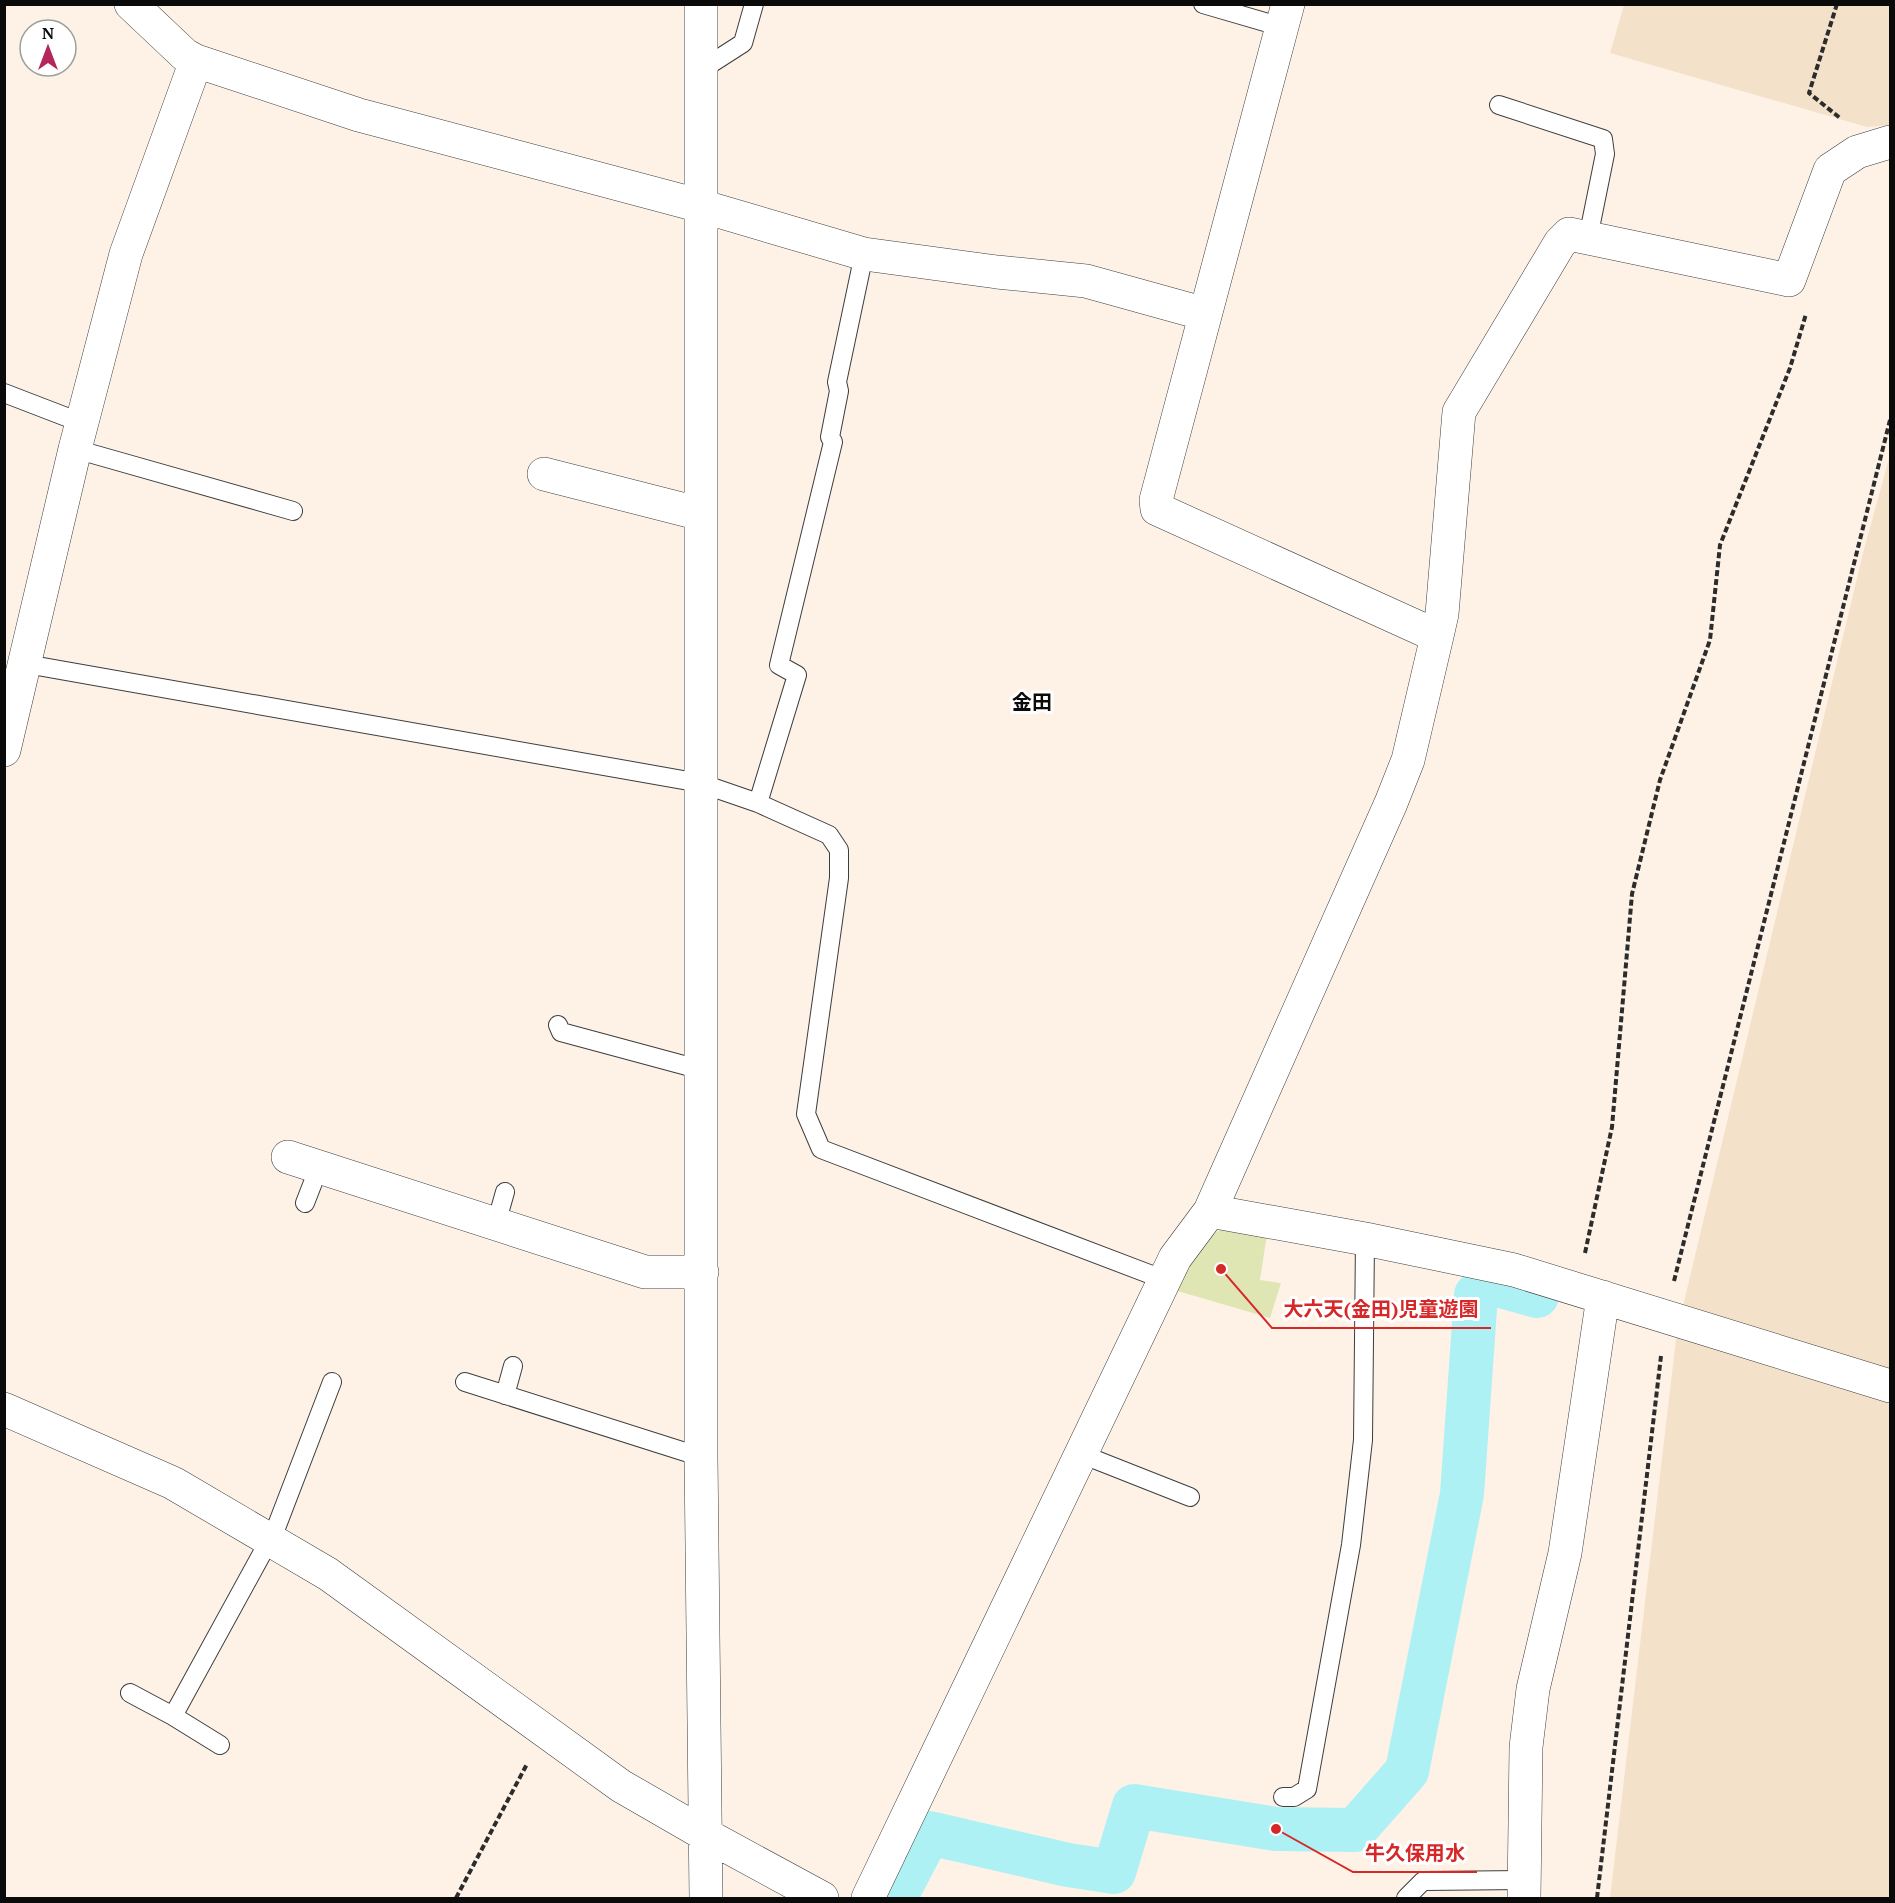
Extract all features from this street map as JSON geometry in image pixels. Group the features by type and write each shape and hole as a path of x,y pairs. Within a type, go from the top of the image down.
{"street":[{"path":"131,4 185,55 196,61 359,115 701,206 864,254 1086,282 1205,314"},
{"path":"701,4 701,1457 706,1899"},
{"path":"1285,16 1156,500 1157,509 1437,636"},
{"path":"4,750 11,694 26,664 78,436 126,254 196,61"},
{"path":"868,1899 1175,1258 1210,1211 1391,803 1408,760 1443,614 1459,412 1560,243 1569,234 1789,280 1830,170 1857,152 1883,144"},
{"path":"544,474 701,514"},
{"path":"288,1157 645,1272 702,1272"},
{"path":"1210,1211 1365,1239 1514,1270 1890,1386"},
{"path":"1524,1889 1526,1747 1533,1689 1565,1553 1590,1293"},
{"path":"4,1409 173,1483 328,1574 621,1786 822,1899"}],"lane":[{"path":"701,70 743,43 754,4"},
{"path":"1203,4 1285,16"},
{"path":"1499,105 1603,139 1605,154 1588,238"},
{"path":"758,803 797,675 779,665 833,442 830,437 839,391 837,382 864,254"},
{"path":"4,393 78,436 293,511"},
{"path":"26,664 700,783 758,803 829,835 839,850 839,878 806,1114 821,1149 1165,1280"},
{"path":"558,1025 561,1032 702,1070"},
{"path":"305,1203 319,1167"},
{"path":"496,1224 505,1192"},
{"path":"1283,1797 1294,1797 1307,1790 1351,1545 1363,1440 1365,1239"},
{"path":"505,1395 513,1366"},
{"path":"173,1716 276,1528 332,1382"},
{"path":"465,1382 701,1457"},
{"path":"1081,1454 1190,1497"},
{"path":"130,1693 220,1745"},
{"path":"1406,1899 1423,1881 1524,1889"}],"path":[{"path":"1837,4 1809,93 1883,144"},
{"path":"1590,1293 1612,1127 1632,894 1660,780 1710,640 1720,545 1790,368 1809,304"},
{"path":"1597,1899 1665,1317 1890,420"},
{"path":"456,1899 545,1731"}],"shaded area":[{"path":"1624,5 1890,5 1890,125 1867,127 1610,53"},
{"path":"1890,455 1890,1898 1610,1898 1677,1331 1863,553"}],"green space":[{"path":"1225,1225 1267,1234 1260,1280 1281,1283 1270,1318 1174,1290 1186,1258"}],"waterway":[{"path":"895,1898 929,1833 1068,1865 1114,1872 1134,1806 1276,1829 1355,1830 1407,1771 1462,1494 1476,1295 1490,1283 1537,1296"}],"place":[{"name":"大六天(金田)児童遊園","path":"1221,1269"},
{"name":"牛久保用水","path":"1276,1829"}],"district":[{"name":"金田","path":"1032,702"}]}
